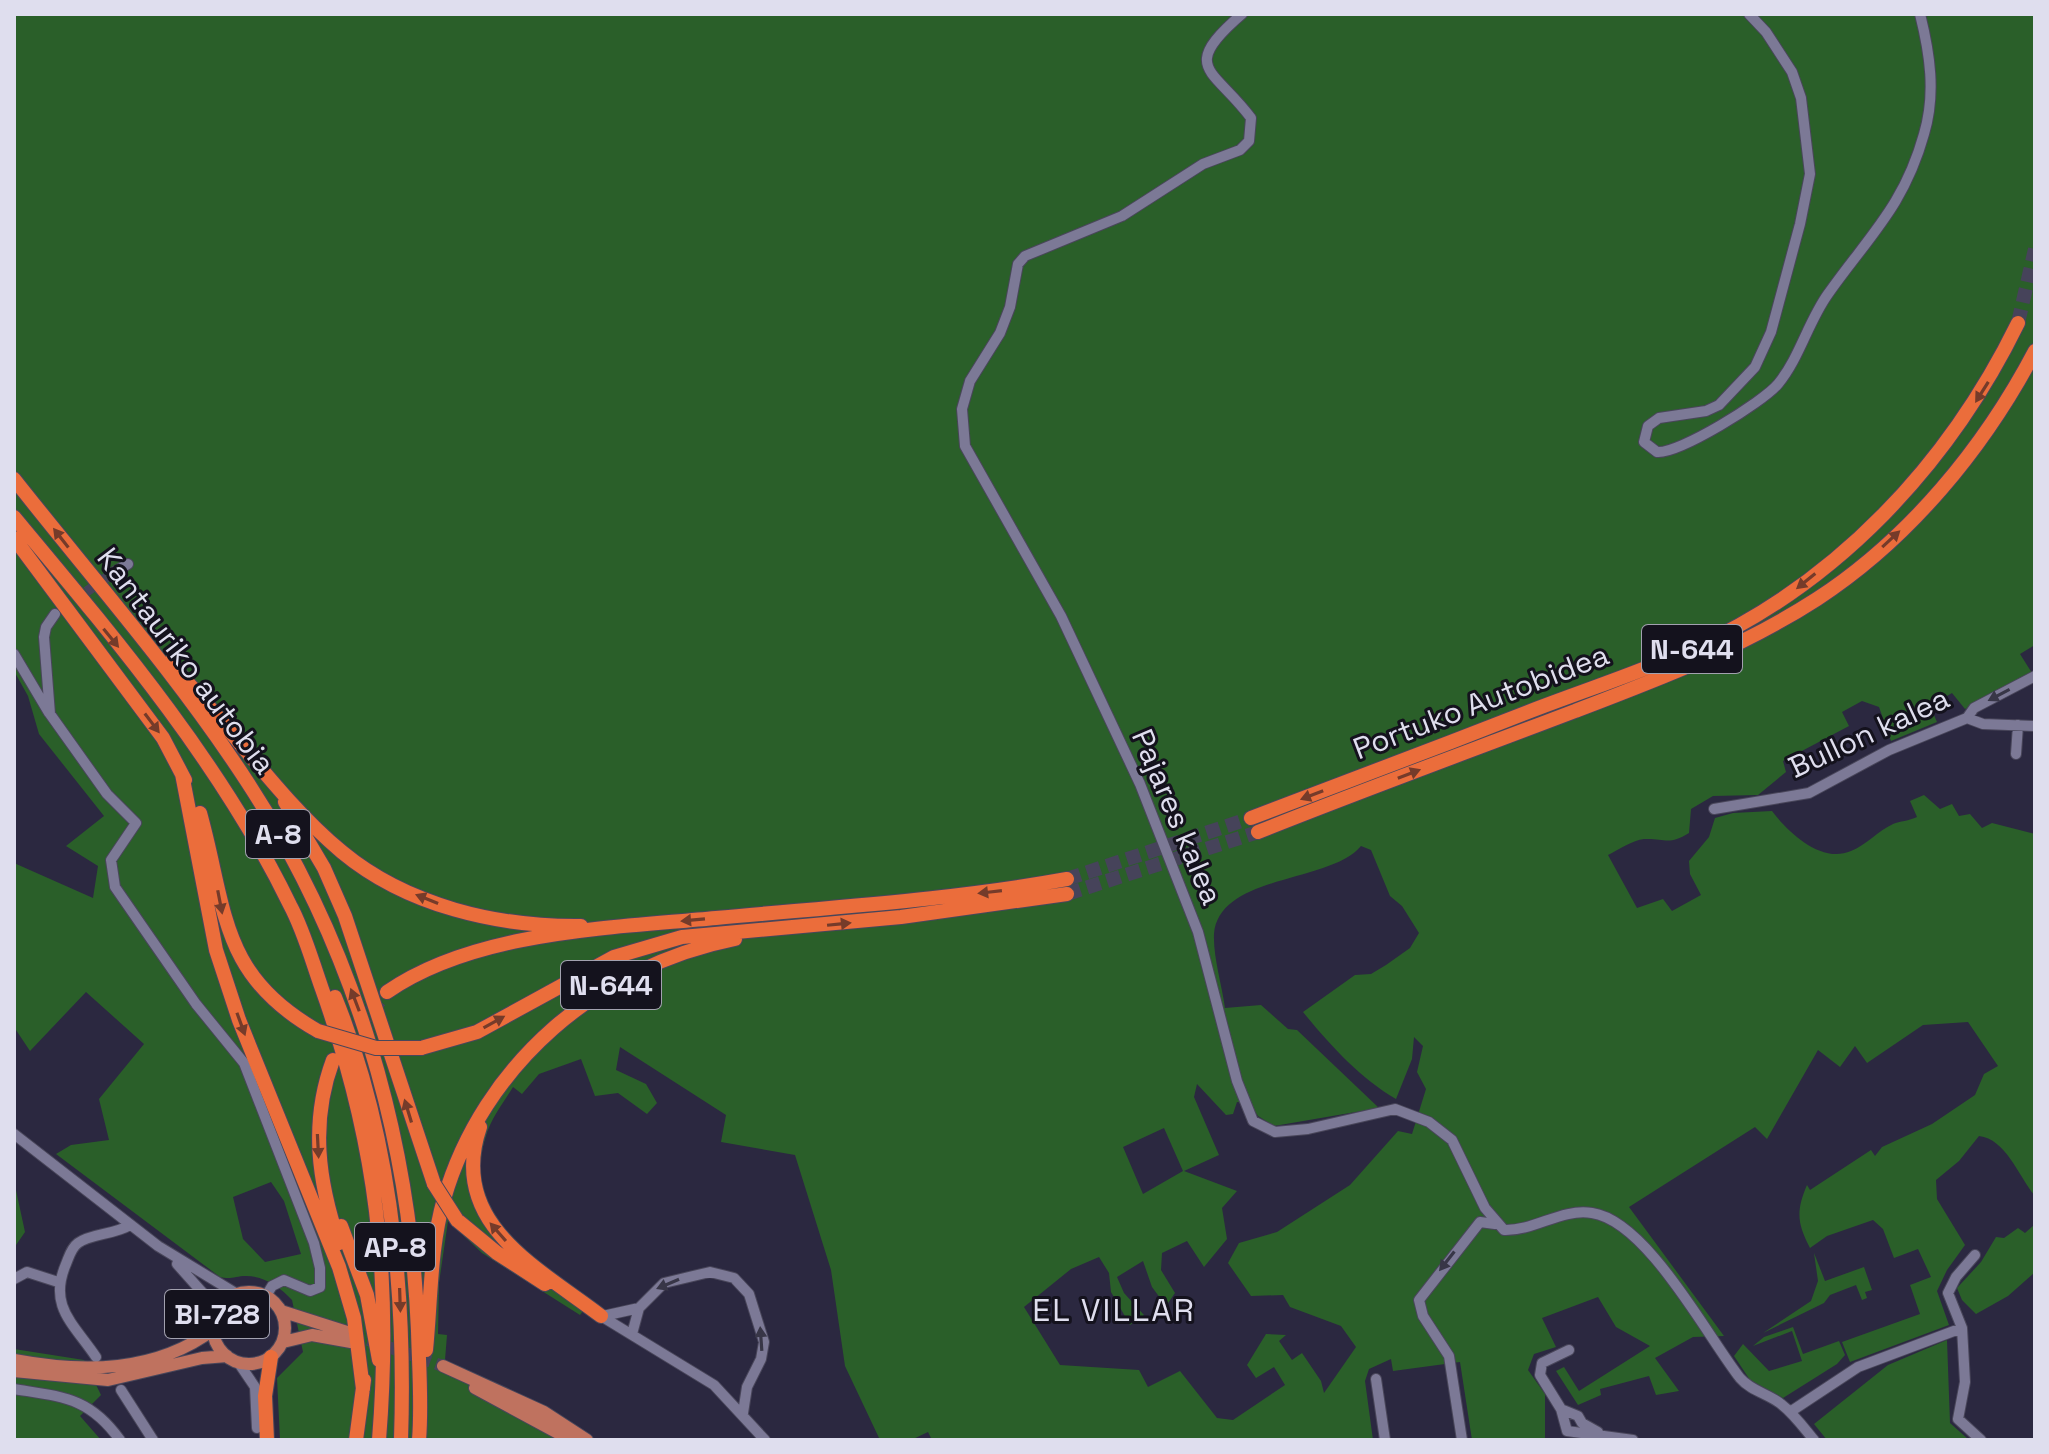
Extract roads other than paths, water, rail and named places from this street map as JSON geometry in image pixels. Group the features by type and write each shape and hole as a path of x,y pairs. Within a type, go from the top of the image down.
{"highway":[{"name":"Portuko Autobidea","path":"2018,323 1993,374 1953,437 1919,478 1874,527 1794,591 1693,648 1255,825 1689,666 1747,640 1817,599 1878,552 1947,483 1999,414 2035,351"},
{"name":"Kantauriko autobia","path":"14,479 226,752 260,803 318,908 356,1003 392,1123 408,1205 421,1402 419,1440"},
{"name":"Kantauriko autobia","path":"14,517 208,765 248,826 292,908 334,1021 365,1131 377,1203 384,1281 379,1440"},
{"path":"14,538 163,738 199,810 230,938 244,964 276,1002 318,1031 376,1048 421,1048 477,1032 592,967 646,946 707,933 778,930"},
{"path":"127,621 196,690 266,771 324,868 345,916 434,1184 457,1220 497,1253 601,1316"},
{"name":"N-644","path":"266,771 344,853 399,887 432,902 465,913 536,925 650,924"},
{"path":"182,774 216,950 239,1020 339,1267 354,1318 363,1389"},
{"name":"N-644","path":"387,992 425,968 480,951 650,924 1067,887 901,917 778,930 678,953 601,991 547,1033 506,1079 460,1155 438,1225 421,1402"},
{"name":"AP-8","path":"292,908 342,1014 376,1132 399,1281 401,1440"},
{"path":"333,1060 319,1113 317,1139 322,1178 360,1318 363,1389 356,1440"},
{"name":"N-644","path":"487,1107 473,1164 475,1189 485,1215 517,1252 601,1316"},
{"path":"322,1178 367,1295 383,1388"},
{"path":"267,1440 265,1406 271,1357"}],"main road":[{"name":"BI-728","path":"233,1359 215,1339 214,1329 218,1310 237,1294 252,1292 266,1296 281,1311 349,1337 312,1335 283,1342"},
{"name":"BI-728","path":"14,1371 108,1380 202,1358 233,1359 249,1364 271,1357 283,1342 285,1332 281,1311"},
{"name":"BI-728","path":"14,1360 107,1369 178,1351 214,1329"},
{"path":"571,1440 441,1369 532,1406 587,1440"}],"street":[{"name":"Pajares kalea","path":"1242,14 1216,37 1206,61 1209,72 1251,118 1249,141 1240,150 1203,164 1122,216 1025,256 1018,264 1010,307 1000,333 970,381 962,409 965,446 1061,616 1140,784 1198,932 1237,1081 1253,1121 1275,1132 1308,1129 1395,1109 1429,1122 1452,1140 1485,1208 1504,1230"},
{"path":"1749,14 1766,32 1797,85 1809,185 1763,354 1741,385 1719,405 1706,411 1659,418 1648,426 1644,442 1657,452 1674,449 1708,430 1778,384 1828,293 1893,211 1925,131 1931,64 1920,14"},
{"path":"113,573 128,564"},
{"path":"50,714 44,637 55,614"},
{"path":"14,654 50,714 107,794 134,817 136,823 111,860 115,887 196,1004 244,1063 262,1116 303,1211 320,1268 320,1287 310,1291 284,1280 272,1286 266,1296"},
{"name":"Bullon kalea","path":"1714,809 1809,793 1889,750 1967,718 1974,708 2035,676"},
{"path":"1967,718 1983,724 2035,726"},
{"path":"2016,754 2018,725"},
{"path":"14,1134 158,1246 237,1294"},
{"path":"1462,1440 1449,1356 1420,1311 1419,1300 1480,1222 1485,1208"},
{"path":"1480,1222 1492,1222 1504,1230 1519,1230 1568,1213 1593,1213 1612,1220 1645,1248 1741,1378 1790,1412 1814,1440"},
{"path":"96,1357 59,1301 58,1282 72,1249 80,1241 116,1233 130,1225"},
{"path":"158,1246 218,1310"},
{"path":"1975,1255 1956,1277 1948,1293 1962,1328 1964,1397 1958,1419 1981,1440"},
{"path":"14,1279 27,1272 58,1282"},
{"path":"632,1334 639,1308 664,1283 722,1272 743,1285 764,1342 761,1359 747,1387 743,1413"},
{"path":"601,1316 639,1308"},
{"path":"601,1316 714,1385 765,1440"},
{"path":"1790,1412 1858,1367 1962,1328"},
{"path":"1569,1350 1542,1363 1540,1375 1561,1409 1567,1431 1633,1440"},
{"path":"233,1359 255,1387 257,1428"},
{"path":"1376,1379 1385,1440"},
{"path":"14,1389 80,1401 109,1424 120,1440"},
{"path":"121,1390 153,1440"},
{"path":"251,1440 265,1406"},
{"path":"1561,1409 1578,1416 1582,1423 1603,1434"}],"tunnel":[{"path":"2018,323 2035,249"},
{"path":"62,609 113,573"},
{"path":"1067,879 1251,818"},
{"path":"1067,894 1258,832"},
{"path":"344,1044 387,992"},
{"path":"351,1334 443,1366"}],"district":[{"name":"EL VILLAR","path":"1114,1310"}]}
